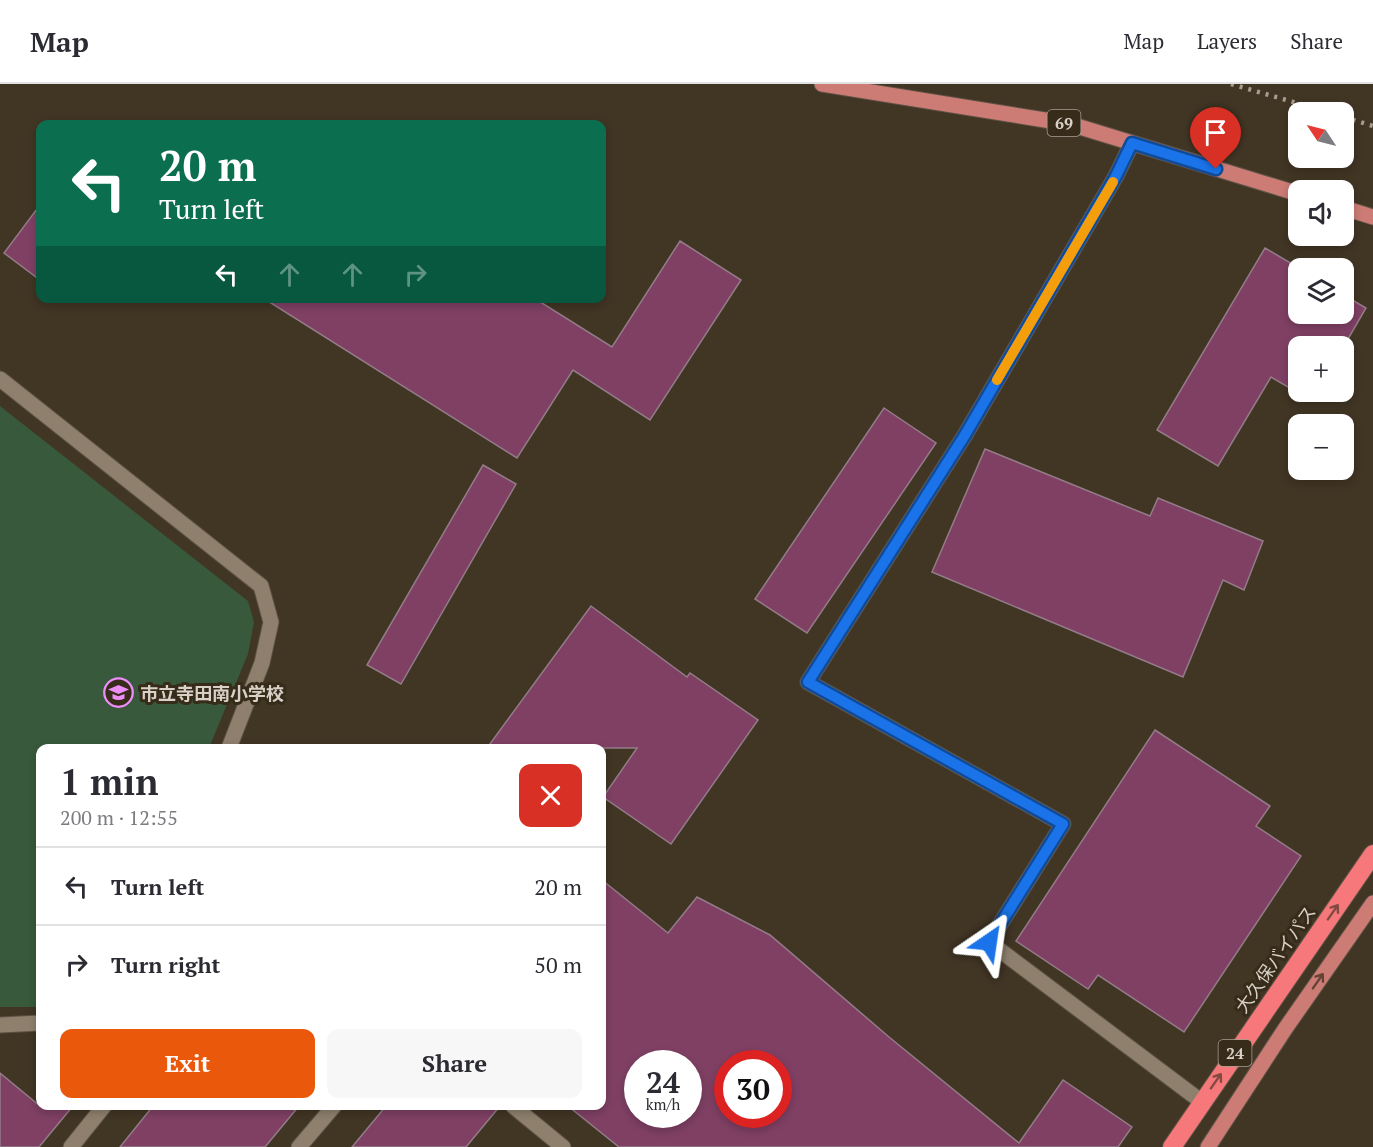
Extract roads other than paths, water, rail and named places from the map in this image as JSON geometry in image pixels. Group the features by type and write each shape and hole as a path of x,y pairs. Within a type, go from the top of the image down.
{"highway":[{"name":"大久保バイパス","path":"1172,1147 1373,854"}],"main road":[{"name":"69","path":"822,84 1070,124 1288,191"},
{"path":"1354,211 1373,217"},
{"path":"1208,1147 1285,1029 1373,903"}],"street":[{"path":"1132,143 1116,176 965,435 808,682 1063,824 989,942 1202,1102"},
{"path":"0,379 261,586 271,622 262,663 232,744"},
{"path":"0,1025 36,1023"},
{"path":"71,1147 101,1110"},
{"path":"299,1147 331,1110"},
{"path":"518,1110 562,1147"}],"railway":[{"path":"1231,84 1293,102"},
{"path":"1354,120 1373,126"}],"place":[{"name":"市立寺田南小学校","path":"119,693"}]}
